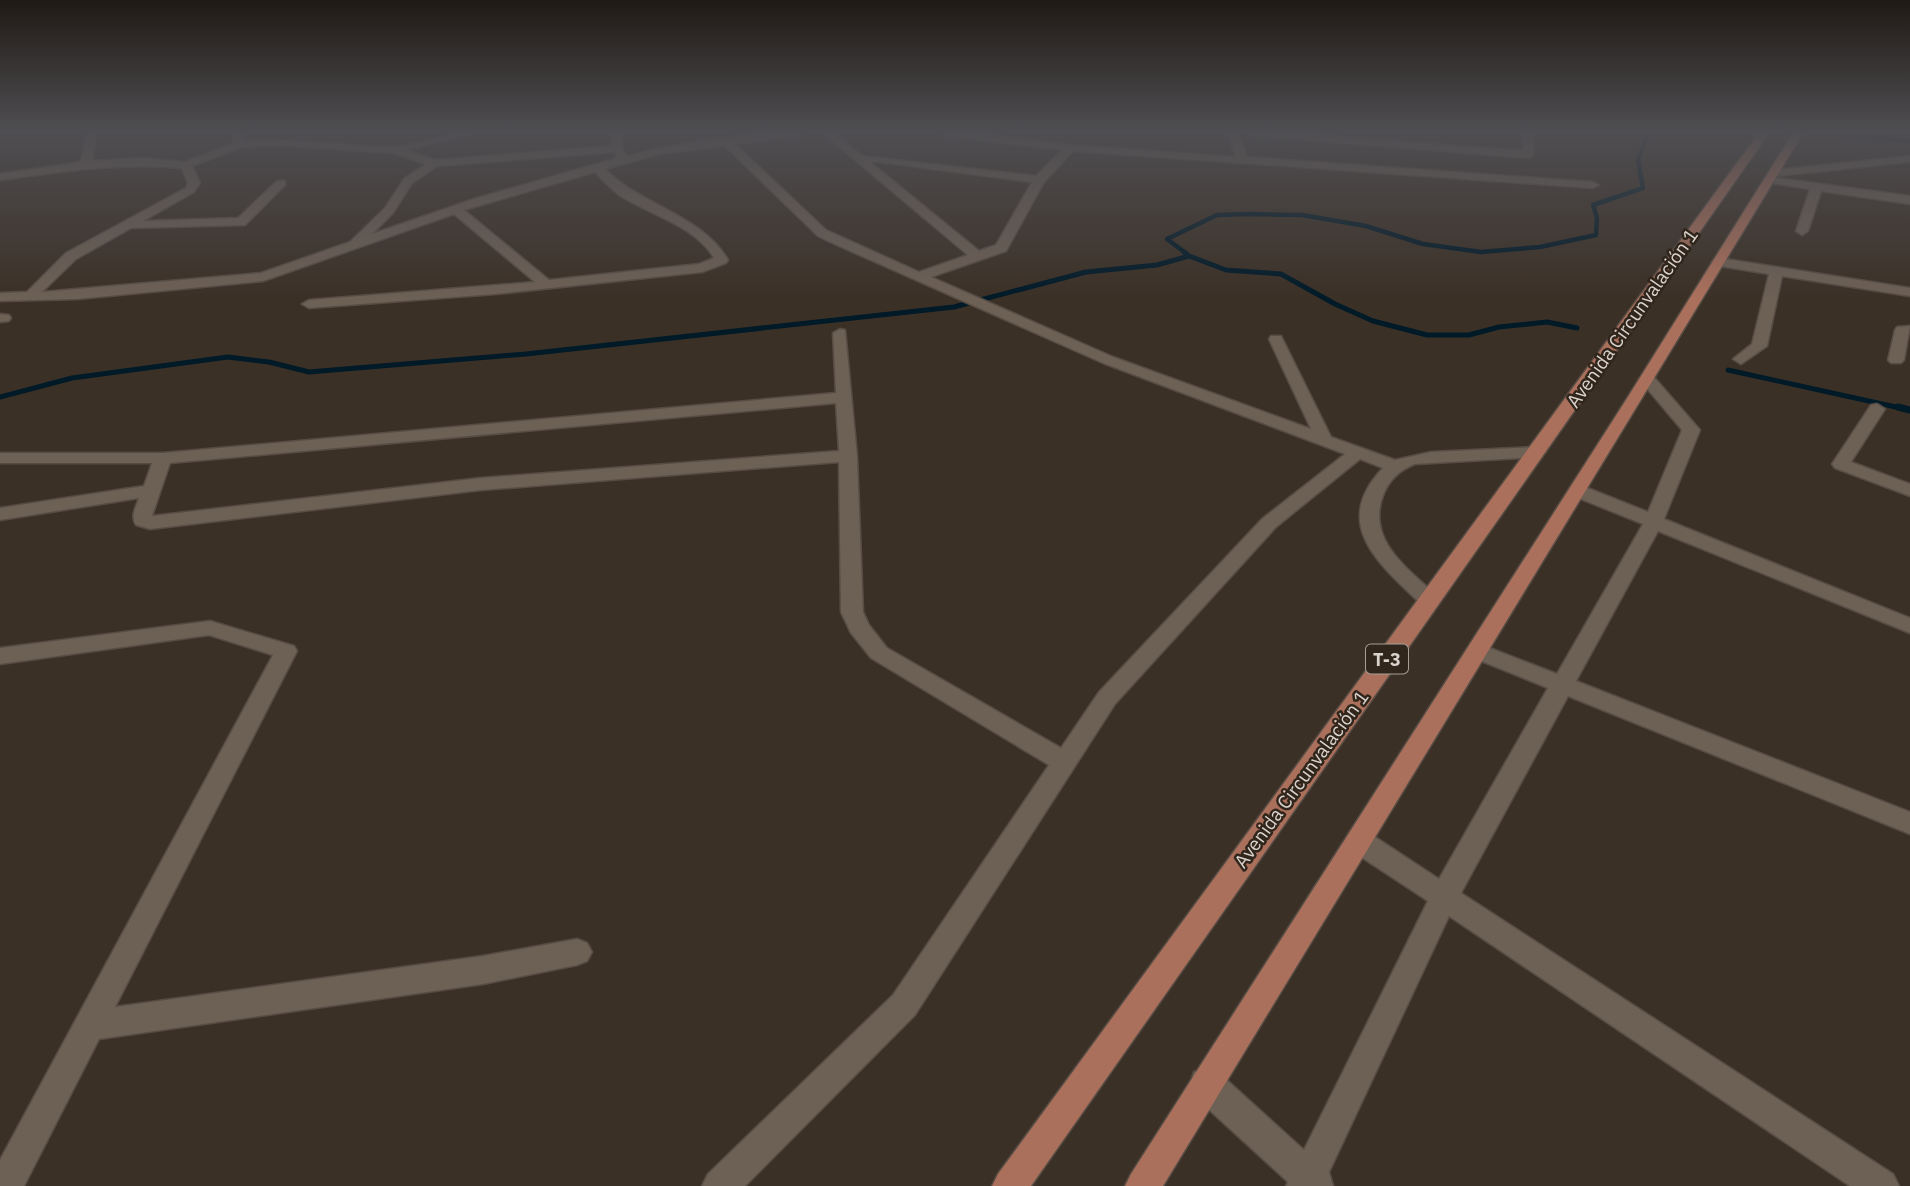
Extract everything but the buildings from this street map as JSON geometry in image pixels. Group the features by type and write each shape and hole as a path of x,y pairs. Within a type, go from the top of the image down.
{"main road":[{"name":"Avenida Circunvalación 1","path":"1010,1186 1725,188"},
{"name":"Avenida Circunvalación 1","path":"1143,1186 1578,491 1764,188"}],"street":[{"path":"31,296 53,271 71,256 129,226 191,188"},
{"path":"129,226 241,222 276,188"},
{"path":"352,247 389,210 403,188"},
{"path":"0,297 248,280 352,247 456,209 530,188"},
{"path":"309,303 547,285 702,268 721,260 713,248 680,223 618,188"},
{"path":"775,188 822,233 1108,360 1395,466"},
{"path":"895,188 977,256"},
{"path":"919,276 1001,248 1034,188"},
{"path":"1802,231 1817,188"},
{"path":"1827,188 1910,200"},
{"path":"456,209 547,285"},
{"path":"1719,262 1910,292"},
{"path":"1741,359 1759,346 1776,271"},
{"path":"1896,360 1902,330 1910,330"},
{"path":"840,333 848,456 852,612 868,641 879,653 1065,762"},
{"path":"1276,340 1324,439"},
{"path":"1206,1084 1310,1183 1444,897 1654,521 1691,430 1647,379"},
{"path":"0,458 163,458 844,397"},
{"path":"1877,409 1840,464 1910,490"},
{"path":"720,1186 904,1005 1107,698 1269,523 1358,452"},
{"path":"1429,600 1388,560 1374,541 1367,525 1368,506 1378,487 1395,466 1415,459 1537,452"},
{"path":"163,458 142,516 143,521 150,523 481,484 848,456"},
{"path":"0,514 152,490"},
{"path":"1578,491 1910,626"},
{"path":"0,656 211,628 286,650 5,1186"},
{"path":"1477,651 1910,823"},
{"path":"1359,841 1881,1186"},
{"path":"90,1025 483,970 577,952"}],"waterway":[{"path":"1187,254 1167,239 1217,215 1248,214 1302,215 1366,226 1423,244 1481,252 1540,247 1596,235 1597,218 1593,205 1642,188"},
{"path":"1184,252 1189,256"},
{"path":"0,397 72,378 228,357 269,362 309,372 526,354 954,307 1086,272 1157,265 1189,256"},
{"path":"1189,256 1226,270 1281,274 1335,304 1373,321 1427,335 1469,335 1499,327 1547,322 1577,328"},
{"path":"1728,370 1905,409"},
{"path":"1898,407 1910,410"}]}
